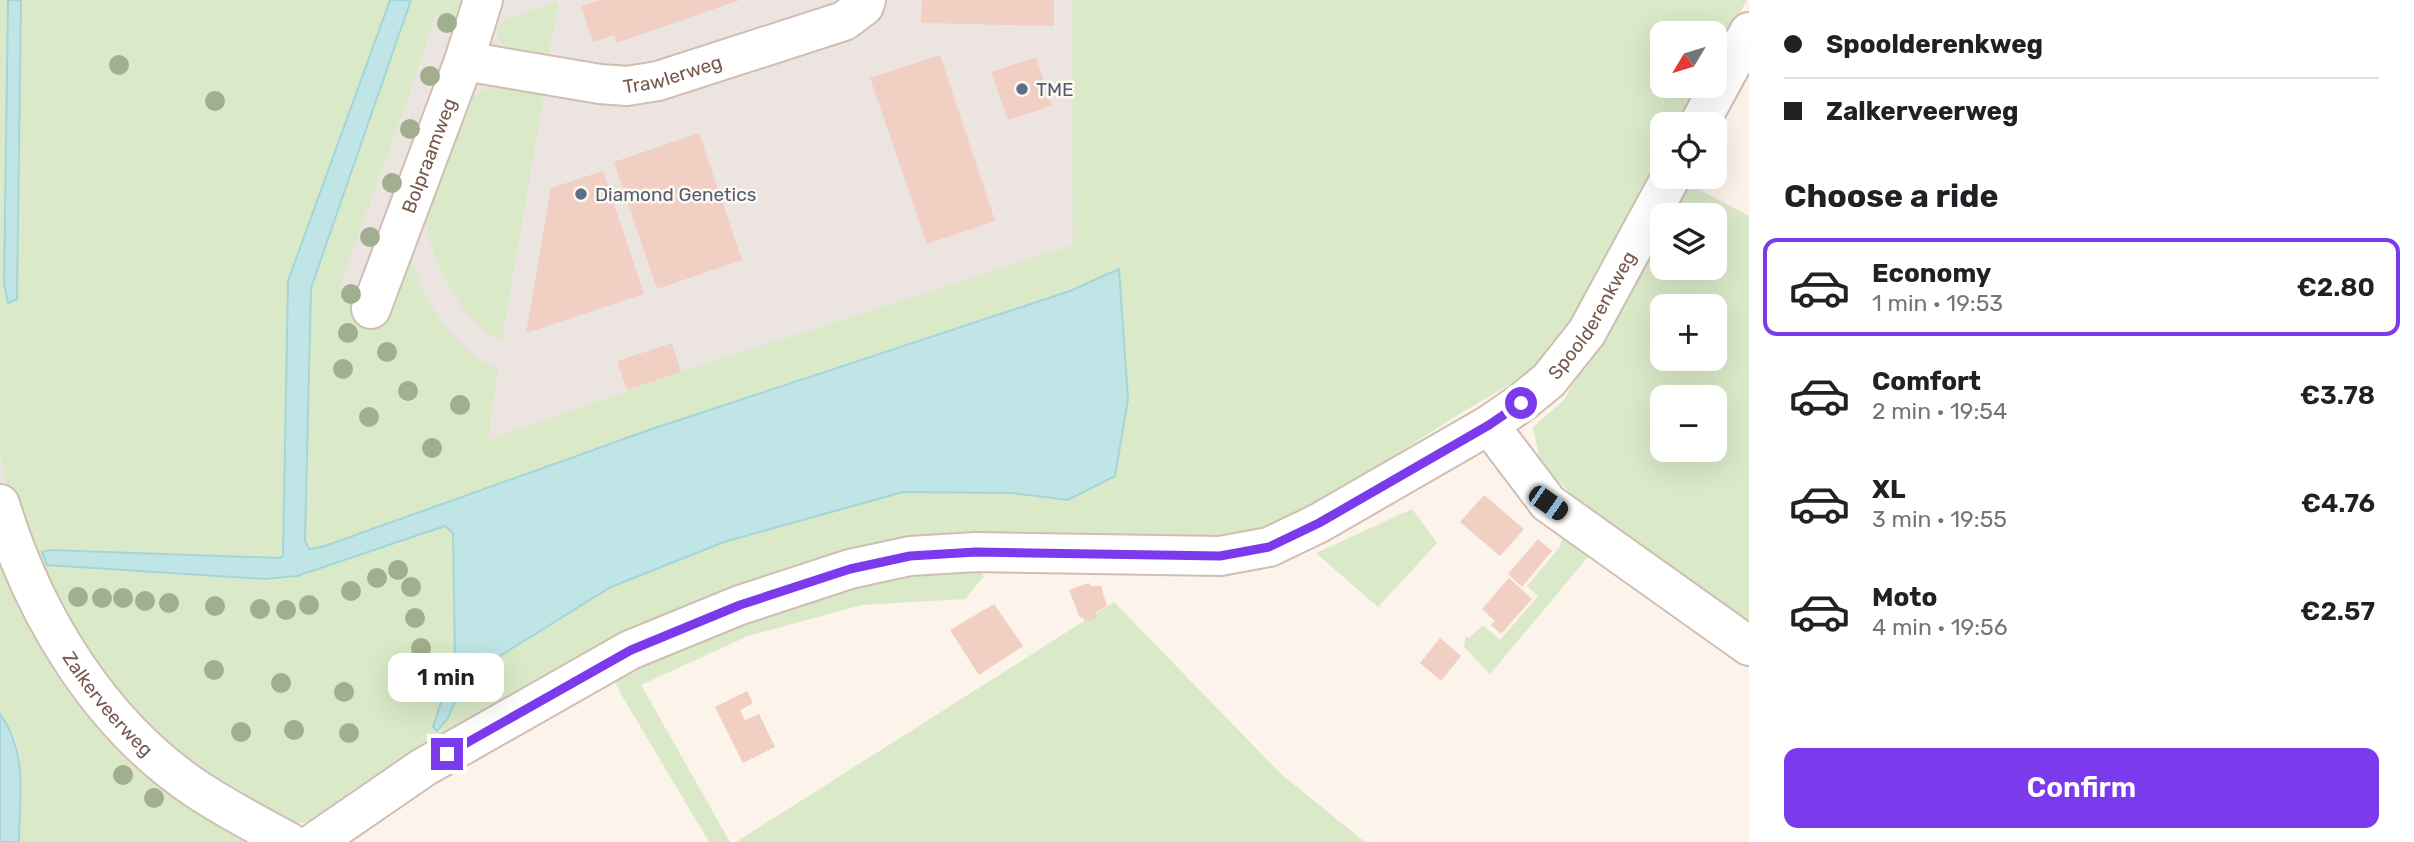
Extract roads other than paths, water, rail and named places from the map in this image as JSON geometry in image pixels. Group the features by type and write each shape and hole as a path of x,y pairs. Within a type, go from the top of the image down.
{"street":[{"name":"Bolpraamweg","path":"371,309 464,61 483,0"},
{"name":"Trawlerweg","path":"464,61 547,76 627,86 658,81 844,21 864,6 866,0"},
{"path":"1706,112 1749,32"},
{"name":"Spoolderenkweg","path":"1489,425 1549,380 1587,332 1664,189"},
{"path":"314,842 424,767 631,650 740,605 850,569 910,556 976,552 1220,556 1269,547 1319,523 1489,425 1548,503 1749,646"},
{"name":"Zalkerveerweg","path":"0,504 6,526 36,596 64,650 91,690 158,759 200,791 289,842"}],"water":[{"path":"8,0 21,0 17,299 8,303 4,284"},
{"path":"390,0 411,0 311,288 305,541 309,549 322,547 649,430 1070,291 1119,269 1128,399 1115,476 1068,500 1012,493 903,492 724,542 611,587 466,677 448,718 437,731 433,727 455,659 453,533 445,526 297,576 265,579 47,565 42,552 49,550 283,556 288,281"},
{"path":"0,714 9,729 19,760 19,842 0,842"}],"place":[{"name":"TME","path":"1022,89"},
{"name":"Diamond Genetics","path":"581,194"}]}
